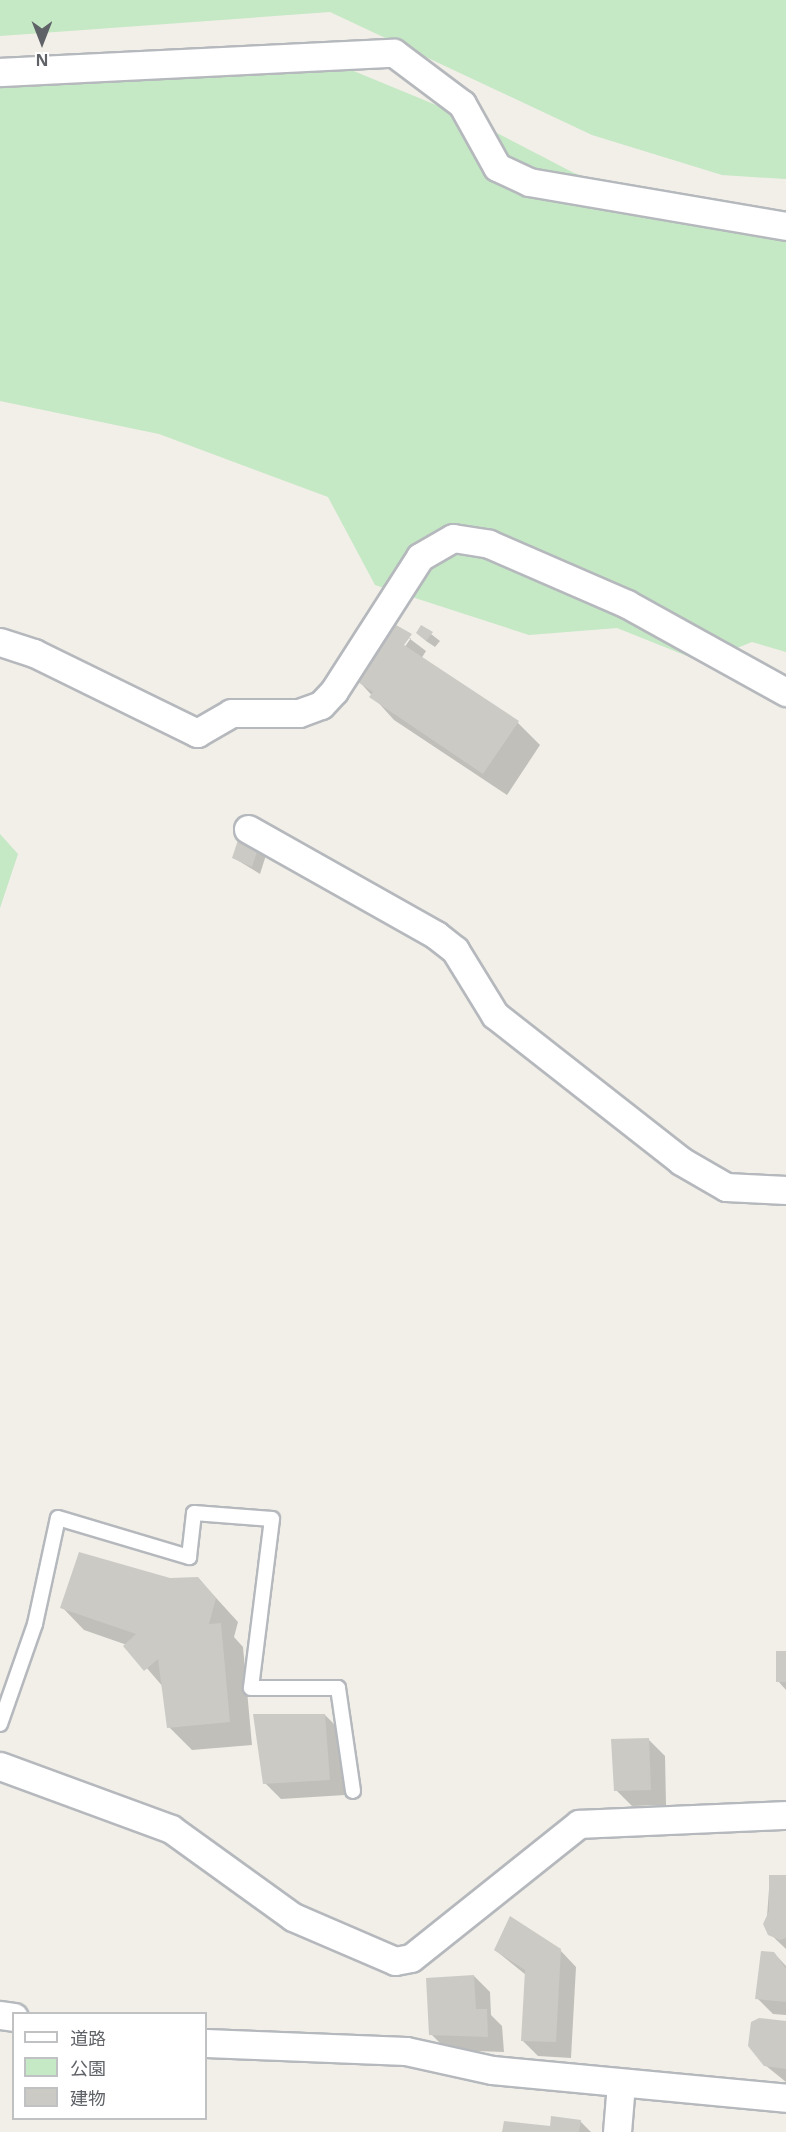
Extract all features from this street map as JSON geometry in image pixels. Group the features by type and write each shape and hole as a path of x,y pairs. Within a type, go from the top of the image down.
{"street":[{"path":"0,72 394,53 462,104 497,167 529,182 786,226"},
{"path":"0,642 34,653 197,733 231,713 299,713 321,705 334,691 420,557 453,538 489,544 627,604 786,692"},
{"path":"248,829 436,934 455,950 495,1015 681,1161 726,1187 786,1190"},
{"path":"0,1766 171,1829 293,1917 395,1960 411,1958 579,1824 786,1815"},
{"path":"207,2043 406,2051 492,2070 786,2098"},
{"path":"617,2132 621,2083"}],"lane":[{"path":"0,1724 35,1624 58,1518 189,1557 194,1513 272,1520 251,1688 338,1688 353,1791"}],"green space":[{"path":"0,0 786,0 786,179 722,175 592,135 330,12 0,36"},
{"path":"275,67 344,67 470,119 574,173 715,220 786,225 786,652 752,642 702,662 617,628 529,635 375,585 328,497 159,434 0,401 0,86 156,79"},
{"path":"0,834 18,854 0,908"}],"building":[{"path":"389,621 412,634 404,645 519,721 483,774 369,697 373,692 355,680"},
{"path":"421,625 433,632 426,641 416,633"},
{"path":"240,834 260,843 252,867 232,858"},
{"path":"79,1552 170,1578 198,1577 216,1598 209,1624 221,1623 230,1722 167,1728 158,1659 144,1671 123,1646 136,1634 60,1608"},
{"path":"776,1651 786,1651 786,1682 776,1682"},
{"path":"253,1714 325,1714 330,1780 263,1784"},
{"path":"649,1738 651,1790 614,1791 611,1739"},
{"path":"769,1875 786,1875 786,1938 780,1940 768,1935 763,1924 769,1911"},
{"path":"510,1916 561,1949 556,2042 521,2041 525,1970 494,1950"},
{"path":"761,1951 774,1952 786,1969 786,2002 755,1999"},
{"path":"474,1975 476,2009 487,2009 488,2037 429,2035 426,1978"},
{"path":"759,2018 786,2021 786,2069 764,2066 748,2046 751,2022"},
{"path":"551,2116 581,2120 579,2132 502,2132 504,2121 550,2126"}]}
